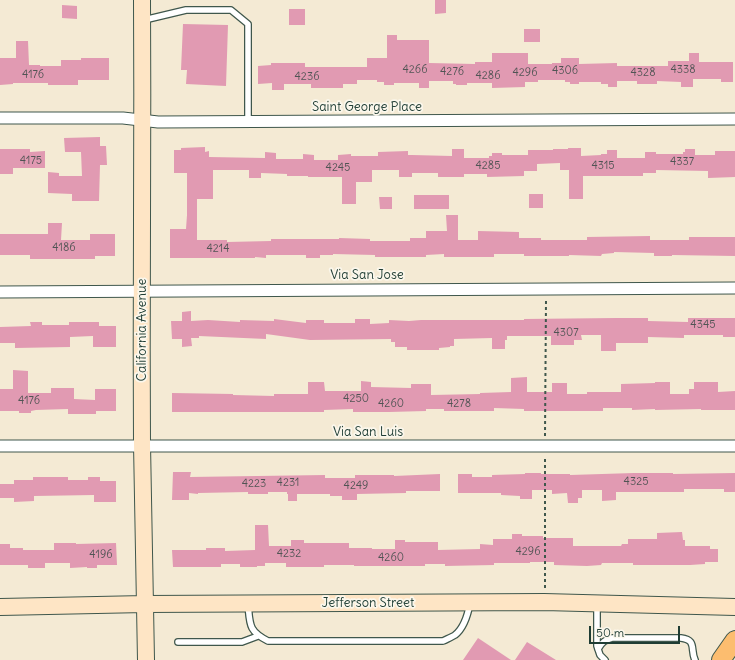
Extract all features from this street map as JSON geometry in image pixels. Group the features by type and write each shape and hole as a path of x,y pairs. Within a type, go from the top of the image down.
{"main road":[{"path":"721,660 734,639"}],"street":[{"name":"California Avenue","path":"142,0 142,446 146,660"},
{"name":"Saint George Place","path":"0,118 123,118 158,122 735,119"},
{"name":"Via San Jose","path":"0,292 142,290 735,288"},
{"name":"Via San Luis","path":"0,446 735,446"},
{"name":"Jefferson Street","path":"0,607 145,604 544,602 731,610"}],"lane":[{"path":"142,20 186,10 231,10 248,24 248,121"},
{"path":"248,604 251,626 258,636 268,641 443,640 455,635 462,627 468,613 470,603"},
{"path":"597,604 597,646 600,655 606,660"},
{"path":"178,642 242,642 258,636"},
{"path":"598,649 606,639 612,638 681,638 690,641 695,660"}],"building":[{"path":"435,0 446,0 446,13 435,14"},
{"path":"62,5 77,6 77,19 62,18"},
{"path":"289,9 305,9 305,25 289,25"},
{"path":"183,24 228,25 226,86 186,84 187,70 181,70"},
{"path":"524,29 540,29 540,42 524,42"},
{"path":"387,35 397,35 397,40 429,40 429,63 475,64 475,62 492,62 492,53 528,53 528,64 561,63 561,58 579,58 579,64 617,63 617,66 668,66 668,61 689,61 689,53 699,53 699,62 733,62 733,82 721,82 721,79 693,79 693,87 681,87 681,82 657,81 657,84 637,84 637,81 617,81 617,87 608,87 608,84 601,84 601,82 579,82 579,84 570,84 570,82 565,82 565,80 538,80 538,82 525,82 525,87 492,88 492,83 467,83 467,85 456,85 453,84 453,81 429,81 429,88 419,88 419,83 394,83 394,85 384,85 384,82 377,82 377,80 357,80 357,84 343,84 343,88 311,88 311,84 284,84 284,90 272,90 272,83 258,84 258,66 271,65 271,63 305,63 305,67 367,67 367,58 387,58"},
{"path":"16,41 28,41 29,65 61,66 61,60 109,58 109,80 78,80 78,85 13,83 0,85 0,58 16,58"},
{"path":"100,137 100,146 106,146 107,165 100,165 99,201 72,201 72,194 48,193 48,172 59,173 59,176 82,176 81,152 65,152 64,138"},
{"path":"205,147 205,152 209,151 209,157 265,158 265,152 276,153 276,159 303,159 303,154 314,155 314,160 338,160 338,155 351,154 351,156 378,156 378,152 408,151 408,155 452,156 452,149 464,149 464,158 489,158 489,156 492,156 492,153 502,153 502,155 528,155 528,150 553,150 568,148 581,148 581,156 607,154 607,150 617,150 617,158 645,158 645,152 656,152 656,154 683,154 685,149 695,149 695,155 715,155 715,151 735,151 735,177 708,178 708,171 656,170 656,173 643,173 643,176 583,176 583,199 569,199 569,170 560,170 560,163 537,164 537,171 524,171 524,176 487,177 487,174 464,174 464,177 438,177 438,173 412,173 412,177 399,177 399,170 372,170 372,182 356,182 356,204 342,204 342,177 287,176 287,174 261,173 261,178 249,178 249,170 213,170 213,199 197,199 197,240 227,240 227,242 271,241 271,239 339,238 370,239 370,241 410,241 410,238 426,238 426,231 447,231 446,215 458,215 458,240 478,240 478,231 519,232 519,238 541,238 541,240 587,240 587,237 650,236 650,240 689,240 689,237 735,237 735,256 654,256 654,253 614,252 602,254 601,256 524,256 524,254 494,254 494,257 444,257 444,254 426,255 426,257 375,257 375,255 333,254 320,255 320,258 306,258 306,255 266,255 266,258 170,258 170,229 186,229 187,215 187,173 174,173 174,150 181,150 181,148"},
{"path":"0,149 30,149 30,152 45,151 45,168 13,168 13,174 0,174"},
{"path":"529,194 543,194 543,208 529,208"},
{"path":"414,195 449,195 449,209 414,209"},
{"path":"379,197 392,197 392,209 380,209"},
{"path":"48,223 62,223 61,240 90,240 90,234 115,234 115,256 95,256 95,259 30,259 30,255 0,255 0,234 48,234"},
{"path":"191,311 191,321 208,320 240,322 240,320 274,321 274,319 306,323 306,320 324,320 324,323 355,323 355,319 370,319 370,324 389,323 389,320 648,318 648,321 688,322 688,318 735,318 735,337 723,337 723,335 684,335 684,338 648,337 648,343 616,343 616,351 601,351 601,335 581,335 582,340 574,340 574,345 551,345 551,336 507,336 507,340 505,340 505,349 492,349 492,338 454,339 454,346 439,348 439,350 407,350 407,347 395,347 395,342 391,342 391,339 310,340 266,334 266,339 199,336 199,338 191,338 192,346 182,347 182,339 172,339 171,321 182,321 182,312"},
{"path":"30,322 42,322 42,325 69,325 69,322 99,322 99,326 116,326 116,347 93,347 93,336 70,337 70,347 15,348 15,343 0,343 0,327 31,326"},
{"path":"13,370 28,371 28,393 51,393 51,388 74,388 74,399 95,400 95,389 116,389 116,411 96,411 96,414 68,414 68,409 36,410 31,411 31,413 19,413 19,411 0,411 0,389 13,389"},
{"path":"527,377 527,392 552,392 552,383 567,383 567,394 587,394 587,392 621,392 621,384 670,382 670,394 689,394 689,389 694,389 694,382 718,382 718,392 735,391 735,410 632,410 632,408 603,408 603,411 524,411 524,409 494,408 494,411 444,411 444,409 426,409 426,411 353,412 353,409 324,410 324,412 172,412 172,393 274,396 274,394 308,394 308,382 324,382 325,391 361,391 361,381 371,382 371,387 411,388 411,384 431,384 431,395 480,394 511,392 511,378"},
{"path":"173,472 191,472 190,477 325,475 325,478 355,478 355,475 394,476 440,474 440,491 406,491 406,493 357,494 357,500 342,500 342,496 330,496 330,494 297,494 297,501 288,501 287,492 268,492 268,494 248,494 248,492 189,493 189,500 172,500"},
{"path":"525,473 570,475 634,473 735,473 735,492 724,492 724,489 684,489 684,492 616,492 616,500 602,501 602,490 582,490 582,498 578,498 578,503 568,503 567,493 552,494 552,490 532,490 532,499 520,499 520,496 501,495 501,493 458,493 458,474 472,474 472,477 492,477 492,475"},
{"path":"33,477 68,477 68,480 88,480 88,477 100,477 100,481 116,481 116,502 94,502 94,495 34,496 34,501 14,502 14,498 0,498 0,484 14,484 14,480 33,480"},
{"path":"255,525 268,525 269,546 291,546 291,540 304,540 304,543 349,543 349,548 372,549 395,549 395,540 405,540 405,542 438,542 438,550 480,549 480,544 493,545 493,539 512,539 512,534 522,534 522,536 543,536 543,538 573,538 573,546 621,546 622,544 628,544 628,539 657,539 657,533 682,532 683,540 685,540 685,546 710,546 710,549 718,549 718,562 705,562 705,564 690,565 633,565 633,563 602,563 601,565 587,566 554,565 554,562 530,562 494,563 494,565 324,565 324,567 286,567 286,563 265,563 265,566 257,567 240,567 240,564 221,564 221,567 173,567 172,550 206,550 206,548 225,548 225,551 255,550"},
{"path":"54,543 116,543 117,565 97,565 97,568 70,568 70,563 45,563 45,568 28,568 28,565 0,565 0,544 10,544 10,548 23,548 23,550 54,550"},
{"path":"478,638 511,660 463,660"},
{"path":"527,642 556,660 515,660"}]}
